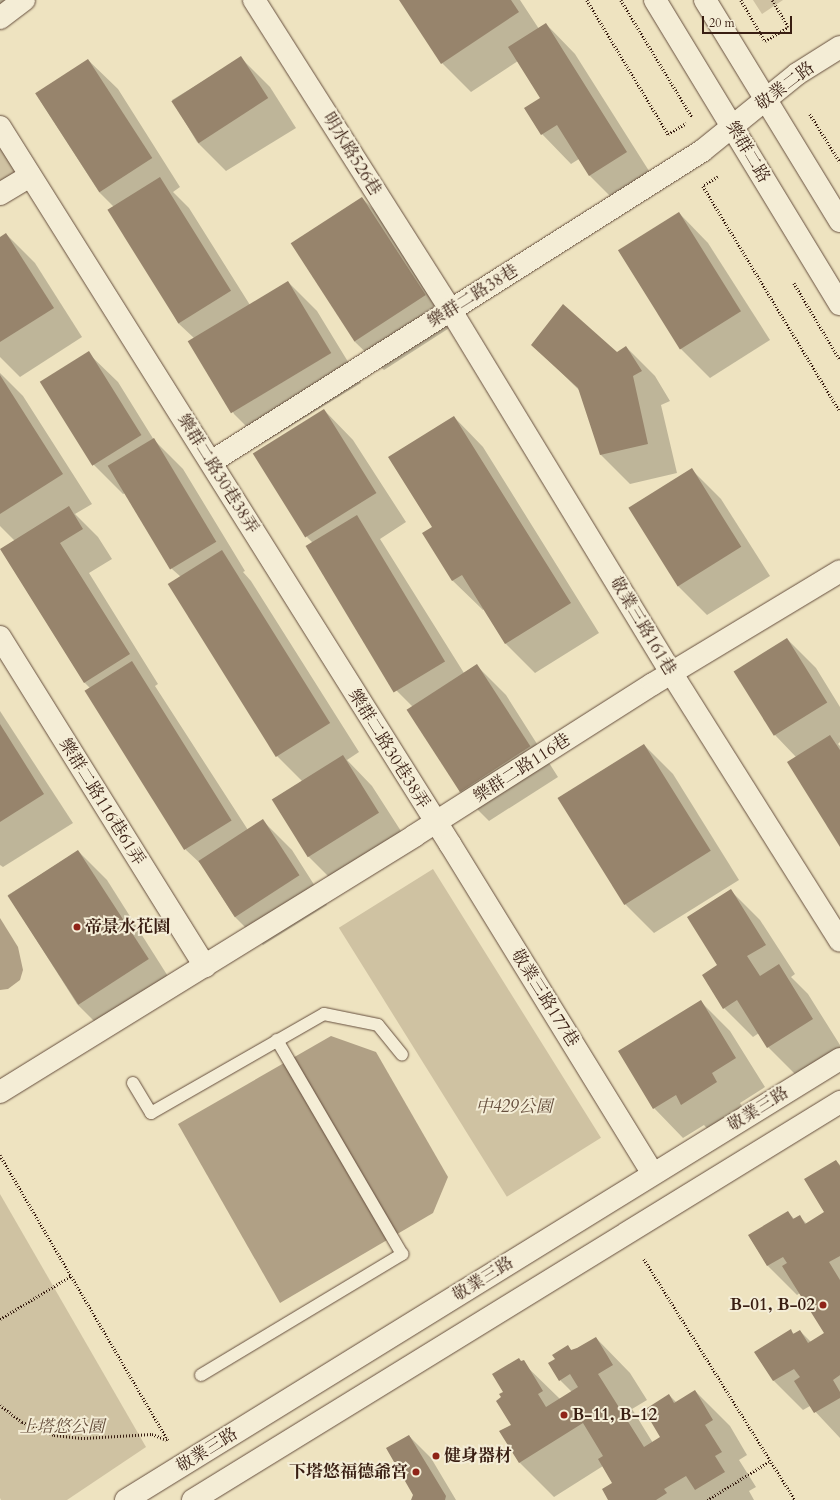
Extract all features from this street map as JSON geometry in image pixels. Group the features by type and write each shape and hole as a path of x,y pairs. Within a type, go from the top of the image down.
{"street":[{"path":"0,18 24,0"},
{"name":"明水路526巷","path":"254,0 450,309"},
{"name":"樂群二路","path":"655,0 840,304"},
{"path":"705,0 840,221"},
{"name":"敬業二路","path":"733,127 797,74 840,47"},
{"name":"樂群二路30巷38弄","path":"0,127 435,822"},
{"name":"樂群二路38巷","path":"211,462 450,309 702,151 733,127"},
{"path":"0,194 30,176"},
{"name":"敬業三路161巷","path":"450,309 672,674 840,941"},
{"name":"樂群二路116巷","path":"0,1092 840,571"},
{"name":"樂群二路116巷61弄","path":"0,637 205,966"},
{"name":"敬業三路177巷","path":"435,822 653,1174"},
{"name":"敬業三路","path":"126,1500 840,1059"},
{"name":"敬業三路","path":"193,1500 840,1102"}],"lane":[{"path":"132,1083 151,1113 324,1014 378,1025 402,1056"},
{"path":"201,1375 402,1254 277,1040"}],"path":[{"path":"588,0 668,134 686,123"},
{"path":"621,0 692,117"},
{"path":"741,0 765,41 788,27 772,0"},
{"path":"810,114 840,162"},
{"path":"718,177 703,186 840,411"},
{"path":"0,1155 168,1440 152,1434 84,1438 54,1435 22,1422 0,1405"},
{"path":"644,1259 795,1500"},
{"path":"0,1319 71,1276"},
{"path":"707,1500 770,1461"}],"green space":[{"path":"753,0 783,0 762,14"},
{"path":"0,143 19,174 0,186"},
{"name":"中429公園","path":"433,869 601,1138 507,1197 339,928"},
{"name":"上塔悠公園","path":"0,1194 146,1447 67,1500 1,1500 0,1498"}],"shaded area":[{"path":"0,918 18,947 23,970 20,980 8,989 0,990"},
{"path":"331,1036 376,1052 448,1177 433,1213 280,1303 178,1124"}],"building":[{"path":"399,0 511,0 519,12 441,64"},
{"path":"546,23 627,152 589,176 557,125 541,135 524,108 540,98 508,47"},
{"path":"241,56 268,98 199,143 171,101"},
{"path":"88,59 152,158 99,192 35,93"},
{"path":"160,177 231,291 178,323 107,210"},
{"path":"362,197 426,295 354,341 291,243"},
{"path":"679,212 741,311 680,349 618,250"},
{"path":"6,233 54,308 0,342 0,237"},
{"path":"288,281 331,353 231,413 188,341"},
{"path":"563,304 617,352 626,346 642,371 633,376 648,444 600,455 578,388 531,345"},
{"path":"89,351 141,435 92,466 40,382"},
{"path":"0,375 63,474 0,514"},
{"path":"324,409 376,493 305,537 253,454"},
{"path":"454,416 571,603 505,644 462,575 452,581 422,533 432,527 388,457"},
{"path":"154,438 216,542 170,570 108,466"},
{"path":"692,468 741,547 678,587 628,508"},
{"path":"69,506 83,529 60,543 130,654 84,683 0,549"},
{"path":"357,515 445,662 394,692 306,546"},
{"path":"222,550 330,723 276,757 168,584"},
{"path":"787,638 827,702 774,736 734,671"},
{"path":"132,661 232,820 184,850 85,691"},
{"path":"477,664 530,746 460,792 407,710"},
{"path":"0,724 44,794 0,822"},
{"path":"830,735 840,750 840,847 787,762"},
{"path":"644,744 711,851 624,905 557,798"},
{"path":"343,755 379,813 308,857 272,800"},
{"path":"263,819 299,875 235,917 198,861"},
{"name":"帝景水花園","path":"78,850 149,959 78,1005 8,896"},
{"path":"731,889 766,945 747,956 760,976 779,964 813,1019 767,1048 737,1000 723,1009 702,975 717,965 687,917"},
{"path":"701,1000 736,1058 712,1073 717,1082 681,1105 676,1095 653,1109 618,1051"},
{"name":"B-01, B-02","path":"836,1160 840,1166 840,1256 829,1262 840,1280 840,1375 833,1380 840,1392 840,1398 814,1413 794,1381 800,1377 794,1369 773,1381 754,1352 791,1329 793,1334 800,1330 808,1343 824,1333 782,1266 787,1263 783,1257 767,1266 748,1235 788,1211 793,1219 800,1215 805,1224 824,1212 804,1179"},
{"name":"B-11, B-12","path":"596,1337 613,1365 598,1374 644,1447 660,1437 644,1410 669,1394 674,1403 695,1390 713,1420 705,1425 722,1452 715,1456 725,1472 695,1490 686,1476 664,1489 667,1493 656,1500 608,1500 602,1489 612,1483 598,1459 603,1456 583,1423 519,1463 499,1431 511,1425 496,1401 501,1397 499,1394 503,1392 492,1374 519,1358 521,1361 524,1360 543,1391 538,1394 546,1407 578,1387 570,1374 559,1381 548,1363 555,1359 552,1355 568,1345 571,1350"},
{"name":"下塔悠福德爺宮","path":"409,1435 446,1496 445,1500 411,1500 413,1495 386,1448"}],"place":[{"name":"帝景水花園","path":"77,927"},
{"name":"B-01, B-02","path":"823,1305"},
{"name":"B-11, B-12","path":"564,1415"},
{"name":"健身器材","path":"436,1456"},
{"name":"下塔悠福德爺宮","path":"416,1472"}]}
